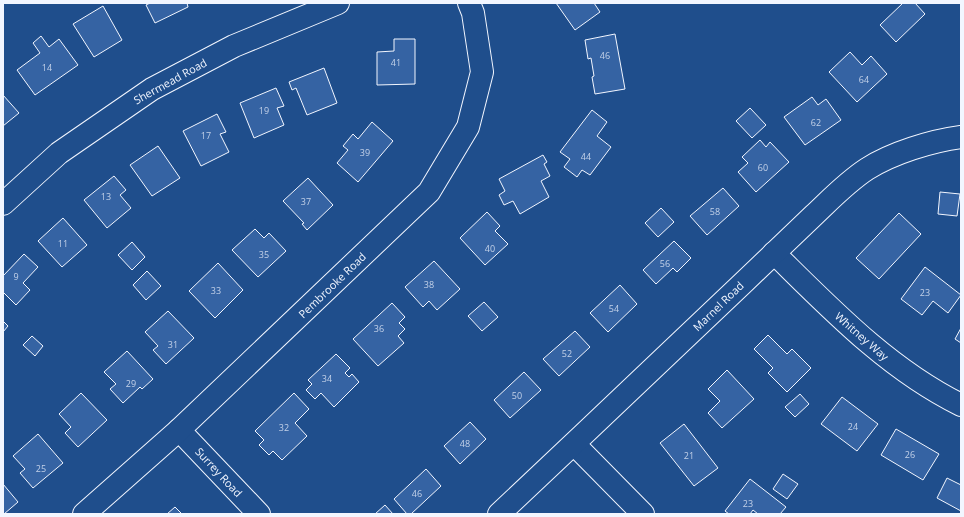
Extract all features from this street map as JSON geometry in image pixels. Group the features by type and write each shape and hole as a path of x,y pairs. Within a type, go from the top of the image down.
{"street":[{"name":"Shermead Road","path":"3,204 59,152 152,89 234,46 338,3"},
{"name":"Pembrooke Road","path":"84,514 179,430 429,192 468,127 482,72 473,13 469,3"},
{"name":"Marnel Road","path":"499,514 839,192 867,169 898,154 934,142 961,137"},
{"name":"Whitney Way","path":"774,253 829,307 884,356 917,380 961,405"},
{"name":"Surrey Road","path":"179,430 259,514"},
{"path":"574,444 642,514"}],"building":[{"path":"150,3 187,3 188,7 155,23 146,5"},
{"path":"556,3 594,3 600,12 575,30"},
{"path":"903,3 915,3 925,14 896,42 880,25"},
{"path":"103,6 122,40 94,57 73,24"},
{"path":"615,34 625,89 595,94 591,58 588,59 585,40"},
{"path":"41,36 49,47 59,39 78,65 35,95 17,70 40,53 33,43"},
{"path":"394,39 415,39 415,84 377,85 377,52 394,51"},
{"path":"850,52 862,65 871,56 887,74 857,102 829,72"},
{"path":"324,68 337,103 307,115 296,88 292,90 289,82"},
{"path":"276,88 284,106 277,108 284,125 254,138 240,103"},
{"path":"3,95 19,113 3,126"},
{"path":"812,97 818,105 826,99 841,120 805,145 784,117"},
{"path":"750,108 766,125 752,138 736,121"},
{"path":"592,110 607,122 597,136 611,147 590,175 582,170 577,177 564,167 570,159 560,152"},
{"path":"217,114 226,132 220,134 229,152 201,166 183,131"},
{"path":"372,122 393,141 358,182 337,163 348,150 343,146 353,134 358,139"},
{"path":"760,140 766,147 770,142 789,162 756,192 738,172 748,163 742,157"},
{"path":"158,146 180,178 152,196 130,165"},
{"path":"543,155 547,162 544,164 550,176 541,181 549,197 520,214 513,201 504,205 499,195 505,191 499,179"},
{"path":"114,176 126,190 120,195 131,208 107,228 84,200"},
{"path":"308,178 333,205 307,230 302,224 304,223 283,201"},
{"path":"723,188 739,206 707,235 690,216"},
{"path":"940,192 960,194 957,216 938,214"},
{"path":"661,208 674,222 658,237 645,223"},
{"path":"487,212 500,226 495,231 508,244 485,265 460,238"},
{"path":"899,213 921,234 879,279 856,258"},
{"path":"63,218 87,245 62,267 38,241"},
{"path":"255,229 264,238 269,233 286,251 258,277 232,250"},
{"path":"674,241 691,258 677,272 673,268 656,284 643,270"},
{"path":"132,242 145,257 132,270 118,255"},
{"path":"24,254 38,267 23,283 30,290 16,305 3,292 3,276"},
{"path":"434,261 460,289 437,310 429,301 423,307 405,287"},
{"path":"218,263 243,290 215,318 189,291"},
{"path":"925,267 961,295 948,313 933,301 922,315 901,299"},
{"path":"147,271 161,286 146,300 133,285"},
{"path":"620,285 637,304 608,332 590,313"},
{"path":"484,302 498,317 482,331 468,316"},
{"path":"392,303 405,317 399,323 405,329 398,336 404,343 378,366 353,339"},
{"path":"168,311 194,338 166,364 153,350 158,346 145,332"},
{"path":"3,321 8,326 3,332"},
{"path":"961,328 961,343 955,339"},
{"path":"575,331 590,347 559,376 543,359"},
{"path":"768,335 787,354 792,349 811,368 787,392 768,373 773,368 754,349"},
{"path":"32,336 43,346 35,356 23,345"},
{"path":"127,351 153,379 142,389 140,387 123,403 110,389 116,384 104,372"},
{"path":"336,354 350,368 345,373 349,377 352,374 359,382 334,407 321,393 315,399 306,390 312,384 308,380"},
{"path":"727,370 754,399 722,428 708,413 720,401 708,389"},
{"path":"524,372 541,390 510,418 494,400"},
{"path":"81,393 107,420 78,447 65,433 71,427 59,414"},
{"path":"294,393 309,409 295,423 307,436 282,460 273,451 269,455 259,445 264,440 255,431"},
{"path":"800,394 809,404 795,417 785,407"},
{"path":"842,397 878,424 857,451 821,424"},
{"path":"470,422 486,439 460,464 444,446"},
{"path":"684,424 718,468 694,486 660,443"},
{"path":"896,429 939,454 923,480 881,455"},
{"path":"38,434 63,463 33,488 20,473 25,469 13,456"},
{"path":"426,469 441,486 411,514 407,514 394,499"},
{"path":"783,474 798,484 787,499 773,489"},
{"path":"947,478 961,485 961,511 937,498"},
{"path":"750,479 786,507 780,514 758,514 753,510 750,514 729,514 725,511"},
{"path":"3,484 18,502 4,514 3,514"},
{"path":"385,505 393,514 375,514"},
{"path":"175,507 182,514 167,514"}]}
